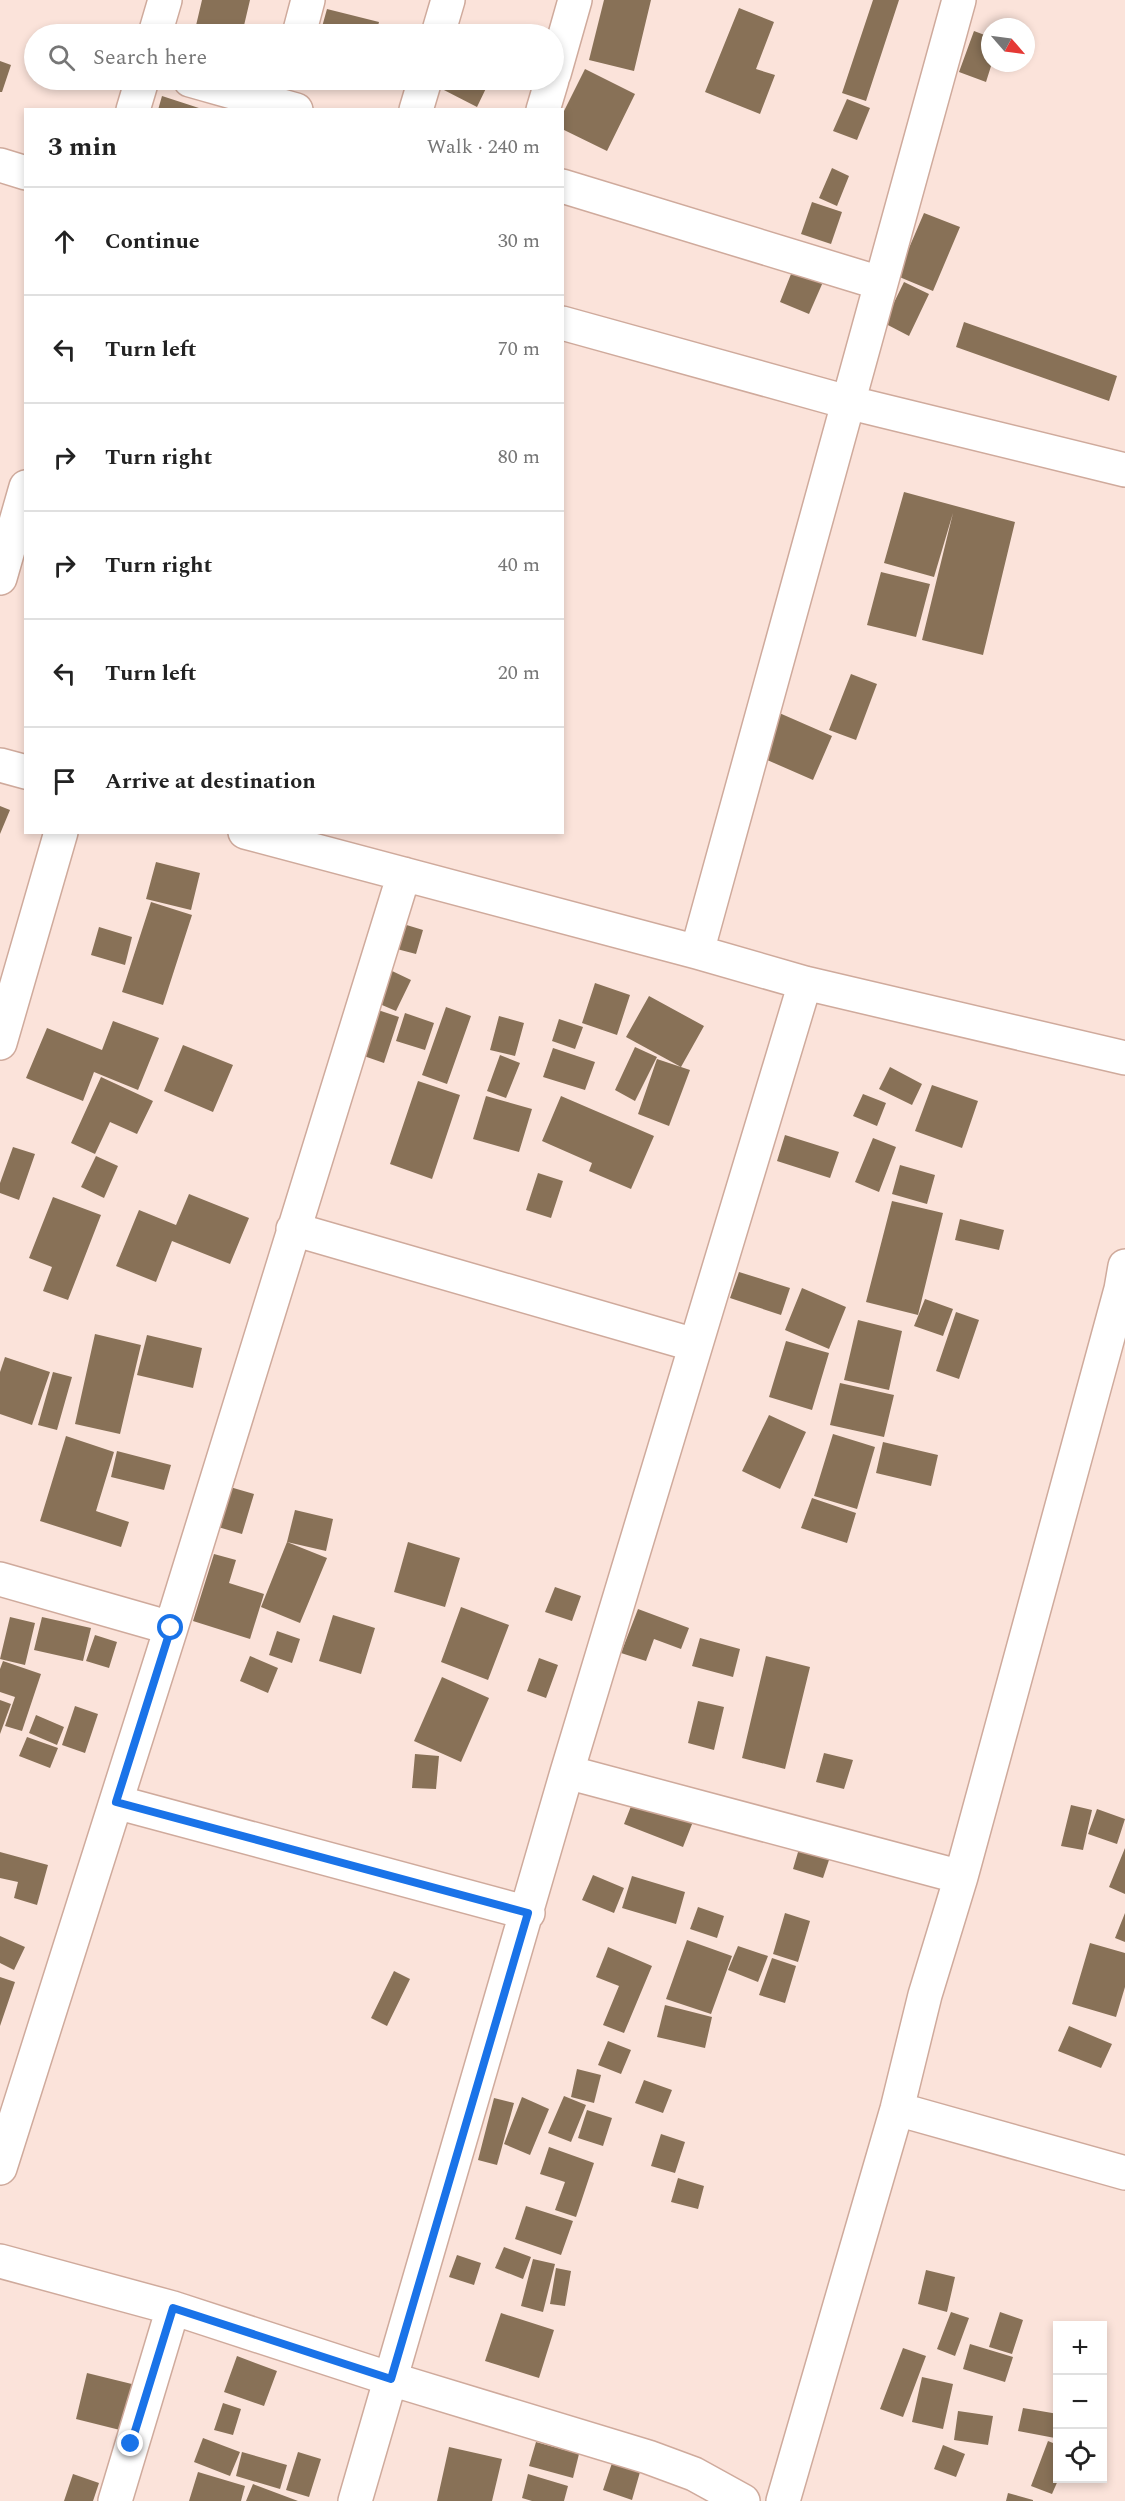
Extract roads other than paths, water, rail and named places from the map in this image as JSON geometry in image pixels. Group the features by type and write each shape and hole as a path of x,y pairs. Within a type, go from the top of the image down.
{"street":[{"path":"158,24 165,0"},
{"path":"301,24 308,0"},
{"path":"441,24 448,0"},
{"path":"564,39 575,0"},
{"path":"697,952 958,0"},
{"path":"134,108 139,90"},
{"path":"244,90 287,98"},
{"path":"417,108 422,90"},
{"path":"544,108 549,90"},
{"path":"0,165 24,172"},
{"path":"564,187 880,283"},
{"path":"564,324 847,402 1125,470"},
{"path":"0,578 24,495"},
{"path":"0,765 24,771"},
{"path":"0,1043 60,834"},
{"path":"253,834 697,952 805,983 1125,1058"},
{"path":"0,2168 171,1628 292,1229 404,874"},
{"path":"355,2501 528,1913 567,1772 805,983"},
{"path":"292,1229 695,1345"},
{"path":"783,2501 897,2109 925,1995 961,1877 1124,1281"},
{"path":"0,1579 171,1628"},
{"path":"567,1772 961,1877"},
{"path":"116,1802 528,1913"},
{"path":"897,2109 1125,2173"},
{"path":"0,2261 173,2308 391,2379 648,2457 694,2474 743,2501"},
{"path":"115,2501 173,2308"}]}
